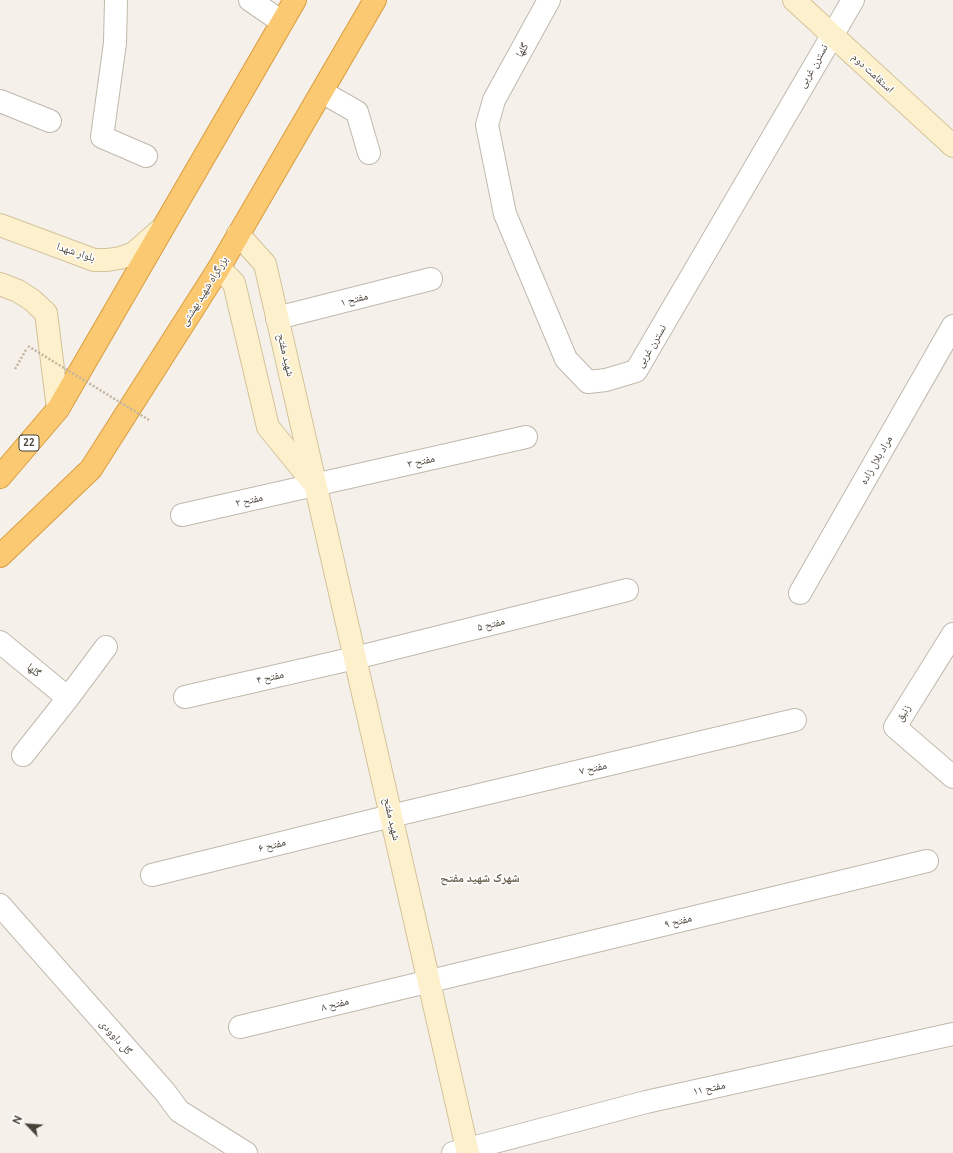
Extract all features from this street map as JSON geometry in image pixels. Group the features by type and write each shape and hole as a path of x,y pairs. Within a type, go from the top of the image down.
{"highway":[{"path":"58,409 295,0"},
{"name":"بزرگراه شهید بهشتی","path":"0,556 91,468 219,268 375,0"},
{"name":"22","path":"0,477 58,409"}],"street":[{"path":"116,0 115,43 102,137 146,156"},
{"path":"250,0 282,22"},
{"name":"گلها","path":"494,100 549,0"},
{"name":"استقامت دوم","path":"794,0 953,146"},
{"path":"832,35 853,0"},
{"name":"نسترن غربی","path":"494,100 487,125 505,214 566,359 588,382 606,380 636,372 832,35"},
{"path":"322,92 356,112 369,153"},
{"path":"0,101 50,121"},
{"name":"بلوار شهدا","path":"0,225 94,260 108,260 120,258 141,249 167,222"},
{"name":"شهید مفتح","path":"238,234 265,264 429,981 463,1152"},
{"name":"شهید مفتح","path":"219,268 234,283 268,427 315,485"},
{"name":"مفتح ۱","path":"277,318 431,279"},
{"path":"0,284 23,294 46,313 58,409"},
{"name":"مراد بلال زاده","path":"800,593 953,326"},
{"name":"مفتح ۳","path":"315,485 526,437"},
{"name":"مفتح ۲","path":"182,515 315,485"},
{"name":"مفتح ۵","path":"355,658 627,590"},
{"name":"زنبق","path":"953,634 895,727 953,777"},
{"name":"گلها","path":"0,642 68,698"},
{"path":"23,756 106,647"},
{"name":"مفتح ۴","path":"185,697 355,658"},
{"name":"مفتح ۷","path":"391,816 795,720"},
{"name":"مفتح ۶","path":"152,875 391,816"},
{"name":"مفتح ۹","path":"429,981 927,860"},
{"name":"گل داوودی","path":"0,906 165,1092 179,1111 246,1153"},
{"name":"مفتح ۸","path":"240,1027 429,981"},
{"name":"مفتح ۱۱","path":"463,1152 646,1102 953,1034"}],"path":[{"path":"15,369 28,346 149,420"}],"district":[{"name":"شهرک شهید مفتح","path":"480,878"}]}
